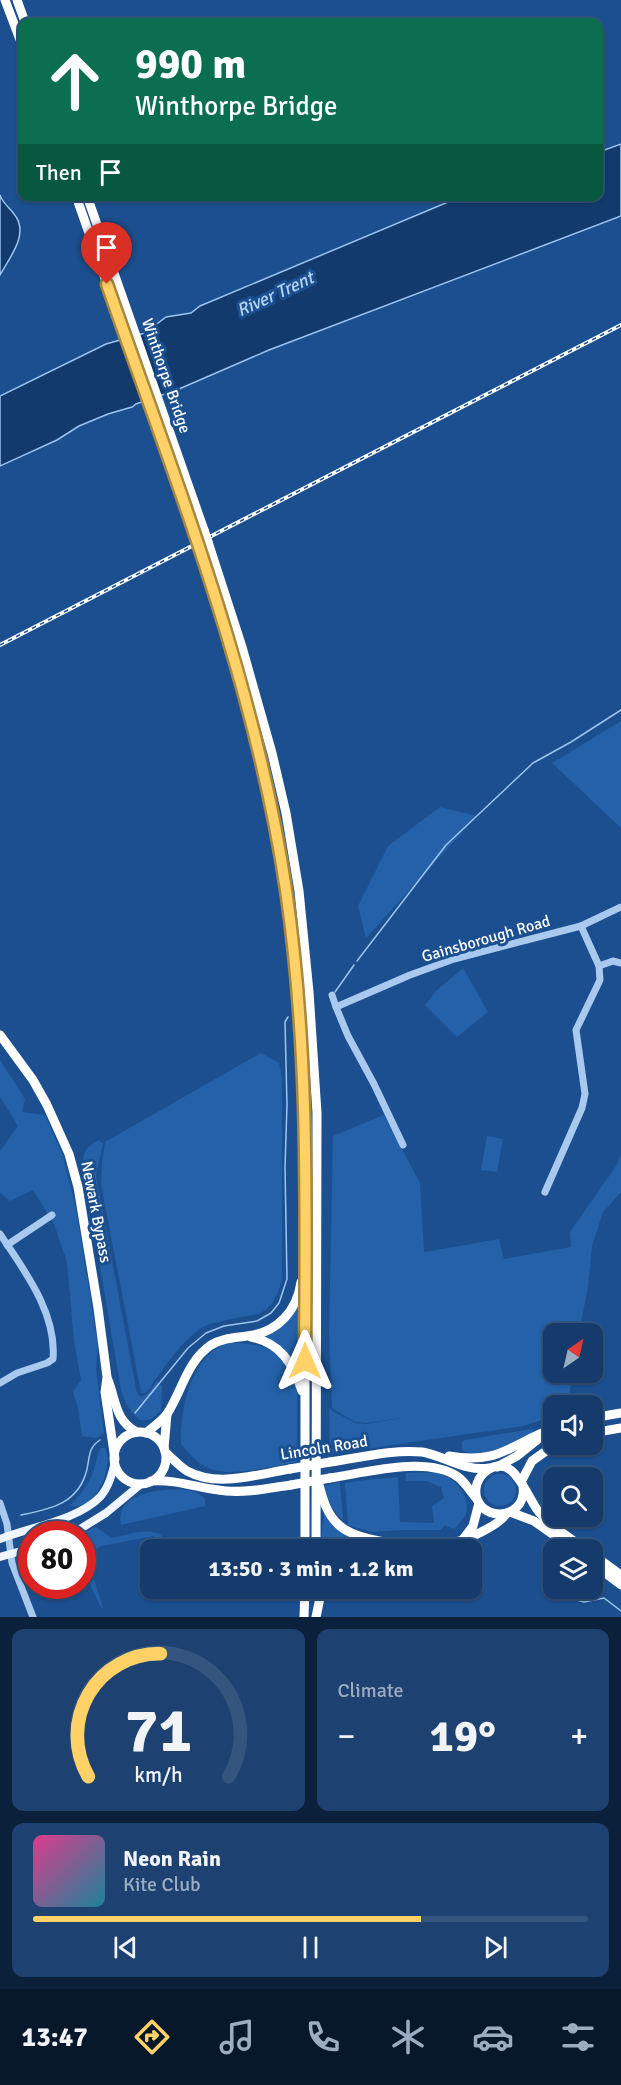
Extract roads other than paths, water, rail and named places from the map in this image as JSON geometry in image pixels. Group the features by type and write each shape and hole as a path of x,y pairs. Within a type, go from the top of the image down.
{"highway":[{"path":"5,0 18,34"},
{"path":"17,0 24,18"},
{"path":"78,201 112,282"},
{"path":"88,201 112,282"},
{"name":"Winthorpe Bridge","path":"112,282 204,544"},
{"path":"204,544 242,647 272,753 286,813 299,891 308,975 317,1113 316,1539"},
{"path":"204,544 260,756 286,890 296,976 305,1102 305,1539"},
{"name":"Newark Bypass","path":"0,1035 33,1080 53,1118 69,1154 78,1187 98,1308 107,1377 105,1392 115,1461"},
{"path":"167,1414 141,1433 122,1440 116,1449 115,1461 118,1471 125,1479 141,1484 151,1481 164,1469 167,1414 190,1369 206,1349 223,1339 247,1336 271,1329 282,1322 291,1311 300,1290 306,1255"},
{"path":"247,1336 268,1342 287,1357 295,1370 305,1401"},
{"name":"Newark Bypass","path":"107,1377 118,1414 125,1424 141,1433"},
{"path":"603,1416 621,1413"},
{"path":"603,1431 621,1428"},
{"path":"141,1433 157,1438 165,1450"},
{"path":"434,1455 472,1459 490,1457 543,1433"},
{"path":"464,1538 473,1526 478,1501 476,1490 478,1480 485,1472 517,1456 543,1436"},
{"name":"Lincoln Road","path":"165,1450 186,1470 206,1477 234,1478 402,1452 434,1455 467,1467 482,1469 496,1467"},
{"path":"464,1538 476,1535 503,1520 520,1502 523,1492 522,1483 532,1461 543,1453"},
{"path":"496,1467 511,1470 522,1483 538,1512 572,1539"},
{"name":"Lincoln Road","path":"151,1481 169,1481 239,1492 394,1468 436,1468 457,1476 478,1501"},
{"path":"316,1474 324,1503 334,1520 353,1534 371,1539"},
{"path":"478,1501 491,1513 499,1515 509,1513 534,1521 559,1539"},
{"path":"603,1562 621,1575"},
{"path":"603,1572 621,1586"},
{"path":"304,1617 305,1599"},
{"path":"316,1599 316,1617"},
{"path":"316,1617 320,1599"}],"main road":[{"path":"4,1537 90,1506 105,1489 115,1461"},
{"path":"93,1521 141,1484"},
{"path":"0,1557 18,1552"}],"street":[{"name":"Gainsborough Road","path":"336,1007 454,959 581,926 621,907"},
{"path":"545,1192 582,1108 585,1094 576,1030 600,980 599,966 581,926"},
{"path":"599,966 613,961 621,963"},
{"path":"332,995 348,1036 403,1145"},
{"path":"7,1245 52,1215"},
{"path":"30,1218 35,1226"},
{"path":"0,1234 42,1302 54,1346 53,1359 17,1373 0,1383"},
{"path":"0,1503 4,1537 33,1617"}],"water":[{"name":"River Trent","path":"621,144 621,216 269,350 179,389 108,414 0,466 0,396 106,344 145,333 166,317 191,313 200,306 450,201 603,201 603,151"},
{"path":"0,195 14,214 20,229 17,245 0,275"}],"waterway":[{"path":"357,961 446,845 533,763 621,710"},
{"path":"335,992 354,965"},
{"path":"135,1413 188,1348 206,1333 224,1326 257,1321 271,1313 279,1303 287,1279 285,1022 288,1017"},
{"path":"21,1515 53,1507 70,1497 83,1481 91,1449 100,1440"},
{"path":"603,1598 621,1611"},
{"path":"573,1599 584,1602 599,1599"}],"railway":[{"path":"0,645 621,325"}]}
